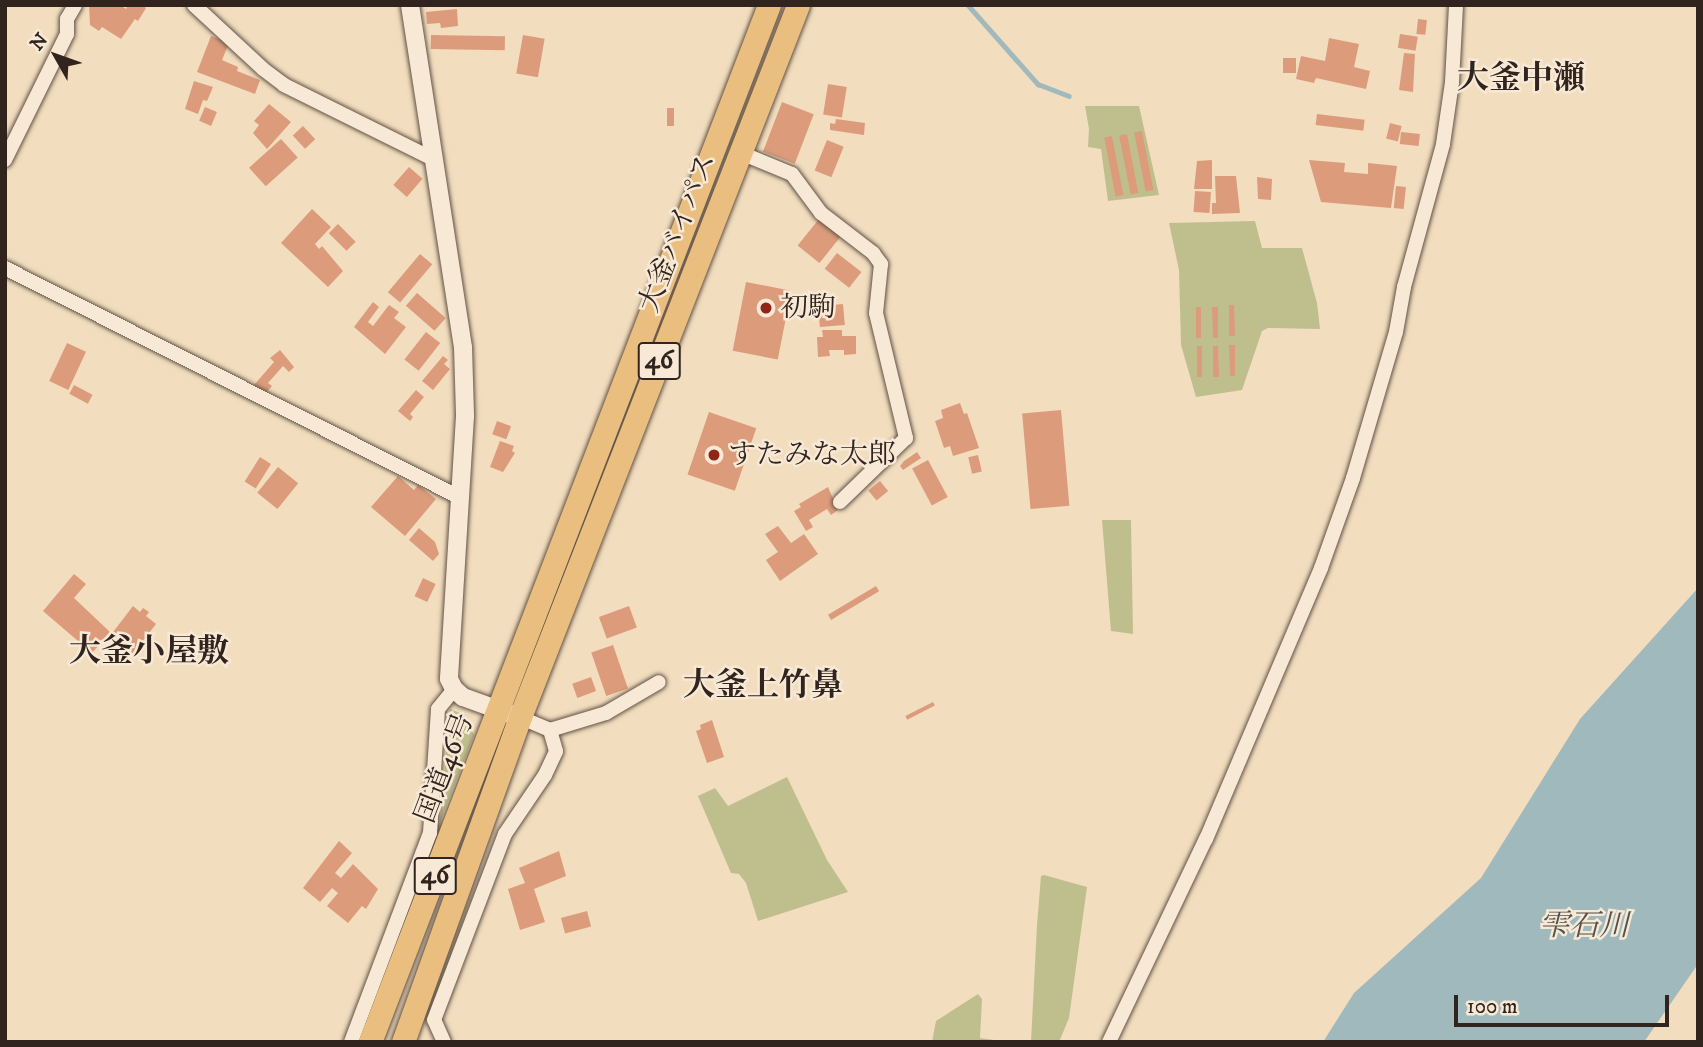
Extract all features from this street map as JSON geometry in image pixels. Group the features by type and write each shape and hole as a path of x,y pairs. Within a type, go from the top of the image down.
{"highway":[{"name":"大釜バイパス","path":"510,714 769,5"},
{"name":"大釜バイパス","path":"510,714 741,153 798,5"},
{"name":"国道46号","path":"370,1042 510,714"},
{"name":"国道46号","path":"402,1042 510,714"}],"street":[{"path":"5,160 67,34 66,19 75,5"},
{"path":"194,5 284,85 435,160"},
{"path":"410,5 463,347 464,416 449,679 454,689 463,697 550,730 606,713 659,681"},
{"path":"1109,1042 1206,839 1321,568 1353,478 1396,331 1404,287 1443,144 1452,82 1456,5"},
{"path":"741,153 792,174 821,213 873,253 881,264 876,313 906,438 841,502"},
{"path":"5,268 459,497"},
{"path":"351,1042 430,833 438,709 454,689"},
{"path":"444,1042 434,1020 505,834 545,775 556,751 550,730"}],"green space":[{"path":"1085,106 1139,106 1159,195 1108,201 1101,149 1088,147 1089,129"},
{"path":"1255,221 1262,248 1302,248 1317,303 1320,329 1268,328 1262,331 1242,390 1196,397 1181,345 1179,270 1169,223"},
{"path":"1102,520 1131,520 1133,634 1111,631"},
{"path":"450,709 467,716 474,735 440,822"},
{"path":"787,777 827,860 848,892 758,921 746,883 739,874 731,873 698,796 715,788 728,806"},
{"path":"1041,876 1087,887 1069,1018 1059,1042 1031,1042 1037,925"},
{"path":"978,994 982,999 980,1038 1008,1042 932,1042 936,1021"}],"water":[{"name":"雫石川","path":"1698,588 1698,964 1644,1042 1323,1042 1354,993 1481,878 1580,719"}],"building":[{"path":"89,5 120,5 126,9 128,5 142,5 146,8 121,39 102,27 99,31 90,25"},
{"path":"457,9 458,26 441,28 440,23 427,24 426,12"},
{"path":"1418,19 1427,20 1425,35 1416,34"},
{"path":"1400,34 1418,37 1416,51 1398,48"},
{"path":"431,35 505,36 505,50 431,49"},
{"path":"523,35 545,39 538,77 516,73"},
{"path":"211,36 229,43 222,60 238,67 237,71 260,80 255,94 197,72"},
{"path":"1329,38 1359,44 1354,67 1370,71 1366,89 1316,78 1314,83 1296,79 1301,56 1325,61"},
{"path":"1404,53 1415,54 1413,92 1399,90"},
{"path":"1283,58 1296,58 1296,73 1283,73"},
{"path":"194,81 213,87 207,101 203,100 198,114 185,109"},
{"path":"828,84 847,87 842,118 823,115"},
{"path":"782,102 814,114 795,164 763,151"},
{"path":"269,104 291,122 267,149 253,133 259,125 254,121"},
{"path":"205,107 217,112 211,126 199,121"},
{"path":"667,108 674,108 674,126 667,126"},
{"path":"1317,114 1365,120 1363,131 1316,125"},
{"path":"836,119 865,123 864,135 830,130 830,123 835,124"},
{"path":"1390,123 1402,126 1398,141 1386,139"},
{"path":"303,126 315,139 305,149 293,136"},
{"path":"1142,131 1153,190 1146,191 1134,133"},
{"path":"1401,132 1420,134 1419,146 1400,144"},
{"path":"1127,134 1138,193 1131,194 1119,136"},
{"path":"1112,136 1123,195 1116,196 1104,138"},
{"path":"281,139 298,158 266,186 249,168"},
{"path":"827,140 844,147 831,177 815,171"},
{"path":"1212,160 1212,189 1194,189 1197,161"},
{"path":"1309,160 1345,163 1344,172 1368,174 1368,163 1397,166 1391,208 1321,202"},
{"path":"409,167 423,179 407,197 393,185"},
{"path":"1215,176 1236,176 1240,213 1212,214 1212,203 1216,203"},
{"path":"1257,177 1272,179 1271,200 1258,199"},
{"path":"1396,186 1406,187 1404,209 1394,208"},
{"path":"1195,191 1211,192 1209,213 1194,212"},
{"path":"312,209 331,227 315,244 319,249 322,246 343,271 328,287 281,243"},
{"path":"819,219 841,237 819,263 798,245"},
{"path":"338,224 356,242 346,251 329,233"},
{"path":"837,253 861,272 849,288 825,269"},
{"path":"420,254 432,264 400,303 388,292"},
{"path":"746,282 791,291 778,359 733,351"},
{"path":"417,293 446,318 435,331 406,306"},
{"path":"373,302 379,307 368,322 373,326 389,305 399,312 394,318 406,327 385,354 354,327"},
{"path":"843,304 845,325 820,327 818,306"},
{"path":"1229,305 1234,305 1235,336 1229,336"},
{"path":"1196,307 1201,307 1201,338 1196,338"},
{"path":"1212,307 1218,307 1218,338 1213,338"},
{"path":"822,330 842,330 842,336 856,336 856,354 844,355 844,350 829,350 830,356 818,357 817,337 823,337"},
{"path":"426,332 440,343 419,371 404,360"},
{"path":"67,343 86,352 68,390 49,381"},
{"path":"1229,345 1235,345 1235,376 1230,376"},
{"path":"1197,346 1202,346 1202,377 1197,377"},
{"path":"1213,346 1218,346 1219,377 1213,377"},
{"path":"280,350 294,367 289,372 283,366 268,383 272,386 265,394 254,385 274,362 270,358"},
{"path":"443,356 448,360 444,364 450,369 433,390 422,381"},
{"path":"74,385 93,395 88,404 69,394"},
{"path":"416,390 424,397 410,414 413,417 410,421 398,411"},
{"path":"960,403 964,414 967,413 979,448 953,456 950,446 944,448 935,421 943,418 941,410"},
{"path":"1061,410 1069,506 1031,509 1022,413"},
{"path":"709,412 756,428 735,491 688,474"},
{"path":"497,421 511,426 506,439 492,434"},
{"path":"500,441 514,446 512,451 515,453 503,472 490,467"},
{"path":"917,452 921,458 903,470 900,466"},
{"path":"978,455 982,472 972,474 968,457"},
{"path":"260,457 271,464 256,488 245,482"},
{"path":"928,460 948,497 932,506 912,468"},
{"path":"278,467 298,483 277,509 257,493"},
{"path":"398,476 414,490 418,485 436,499 405,536 371,507"},
{"path":"880,481 888,491 877,501 868,490"},
{"path":"828,487 838,510 831,515 827,509 809,520 813,527 806,531 794,511 801,507 799,504"},
{"path":"778,526 791,543 804,534 818,554 780,581 766,560 778,552 765,534"},
{"path":"419,528 435,542 439,554 433,561 409,540"},
{"path":"74,574 86,584 74,598 110,632 92,653 43,611"},
{"path":"423,578 436,584 427,602 415,596"},
{"path":"876,586 879,591 831,620 828,615"},
{"path":"133,606 140,612 143,608 149,612 146,616 156,624 133,654 110,636"},
{"path":"629,606 637,628 607,639 599,617"},
{"path":"613,645 628,688 606,696 591,652"},
{"path":"591,677 596,691 577,698 572,684"},
{"path":"933,702 935,706 907,720 905,716"},
{"path":"712,720 724,757 707,763 696,731 701,729 700,725"},
{"path":"339,841 352,853 335,873 341,878 353,864 378,889 366,909 362,906 348,923 327,906 338,893 332,888 320,902 303,888"},
{"path":"559,851 566,876 534,889 545,922 520,930 508,889 525,883 519,868"},
{"path":"587,911 591,926 565,933 561,918"}],"waterway":[{"path":"968,5 1038,84 1069,96"}],"place":[{"name":"初駒","path":"766,308"},
{"name":"すたみな太郎","path":"714,455"}],"district":[{"name":"大釜中瀬","path":"1521,79"},
{"name":"大釜小屋敷","path":"149,652"},
{"name":"大釜上竹鼻","path":"763,686"}]}
